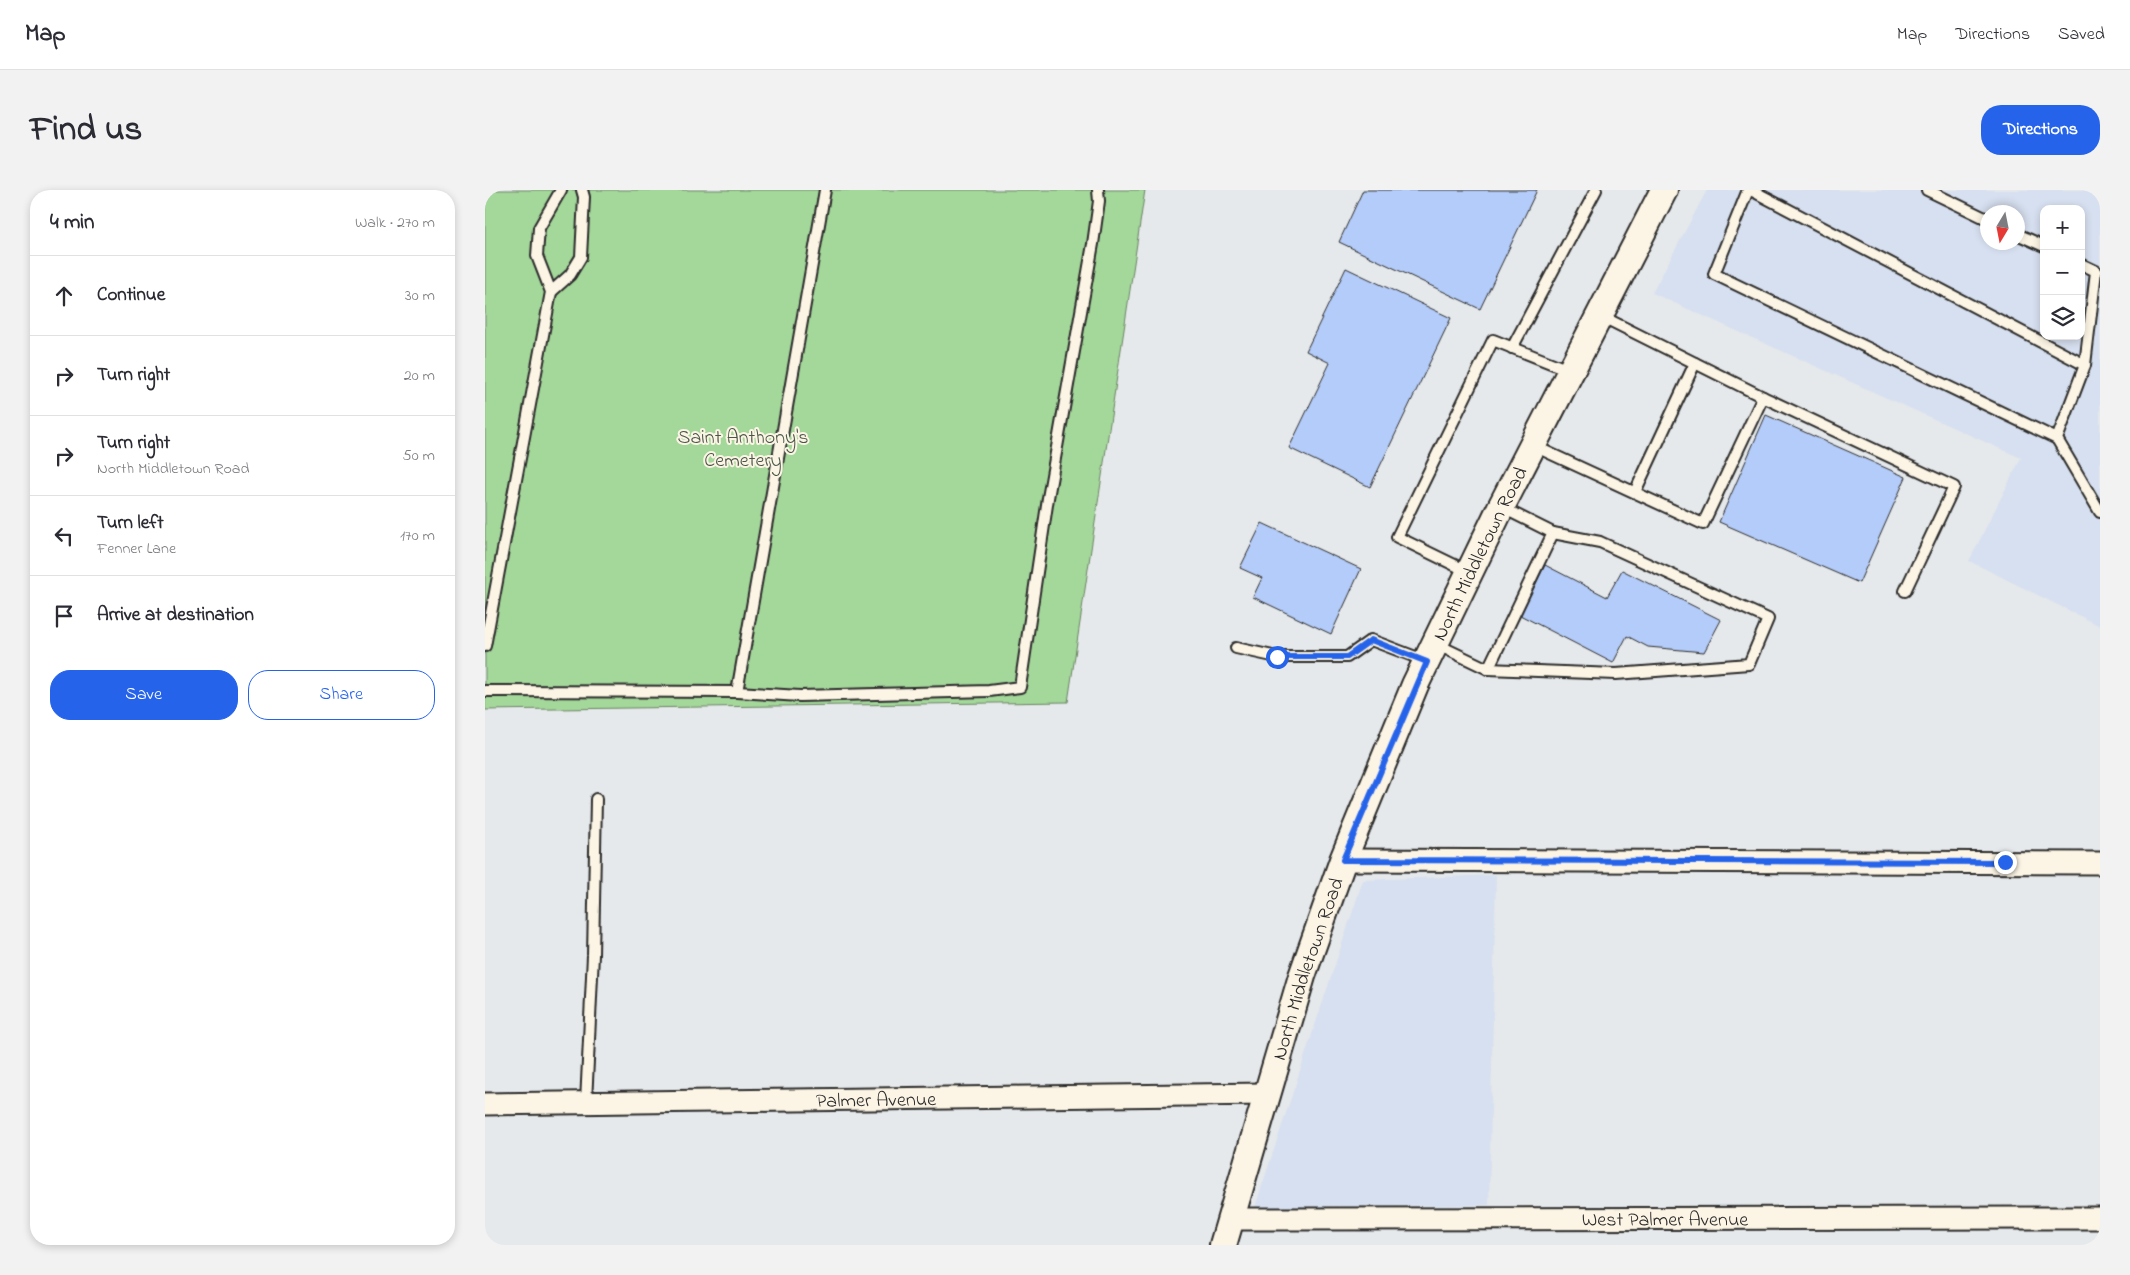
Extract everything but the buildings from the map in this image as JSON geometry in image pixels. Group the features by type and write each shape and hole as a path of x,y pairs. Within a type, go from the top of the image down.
{"street":[{"name":"North Middletown Road","path":"1223,1245 1302,976 1343,860 1431,653 1501,507 1664,190"},
{"path":"1343,860 2100,863"},
{"name":"Palmer Avenue","path":"485,1104 1267,1094"},
{"name":"West Palmer Avenue","path":"1230,1219 2100,1218"}],"lane":[{"path":"485,646 551,292 537,256 539,228 561,190"},
{"path":"551,292 570,275 581,257 584,197 582,190"},
{"path":"737,692 825,190"},
{"path":"485,691 737,692 800,696 989,692 1020,687 1048,498 1093,244 1099,201 1098,190"},
{"path":"1512,348 1595,190"},
{"path":"2085,365 1749,190 1714,274 2057,439 2100,512"},
{"path":"1927,190 1980,216"},
{"path":"2025,238 2040,244"},
{"path":"2057,439 2085,365 2096,271 2085,266"},
{"path":"1600,315 1763,397 1954,487 1905,591"},
{"path":"1470,572 1397,537 1493,340 1571,371"},
{"path":"1635,492 1695,363"},
{"path":"1533,446 1703,524 1763,397"},
{"path":"1236,648 1277,657 1347,657 1371,640 1431,653 1489,669 1616,674 1749,664 1768,619 1600,542 1553,533 1501,507"},
{"path":"1489,669 1553,533"},
{"path":"586,1103 593,955 596,799"}],"shaded area":[{"path":"1707,190 2100,190 2100,626 1969,561 2021,458 1652,293"},
{"path":"1496,875 1489,1205 1255,1207 1363,880"}],"green space":[{"name":"Saint Anthony's Cemetery","path":"485,190 1145,190 1068,702 485,710"}],"route":[{"path":"1277,657 1347,657 1371,640 1427,662 1415,684 1343,860 2005,862"}]}
